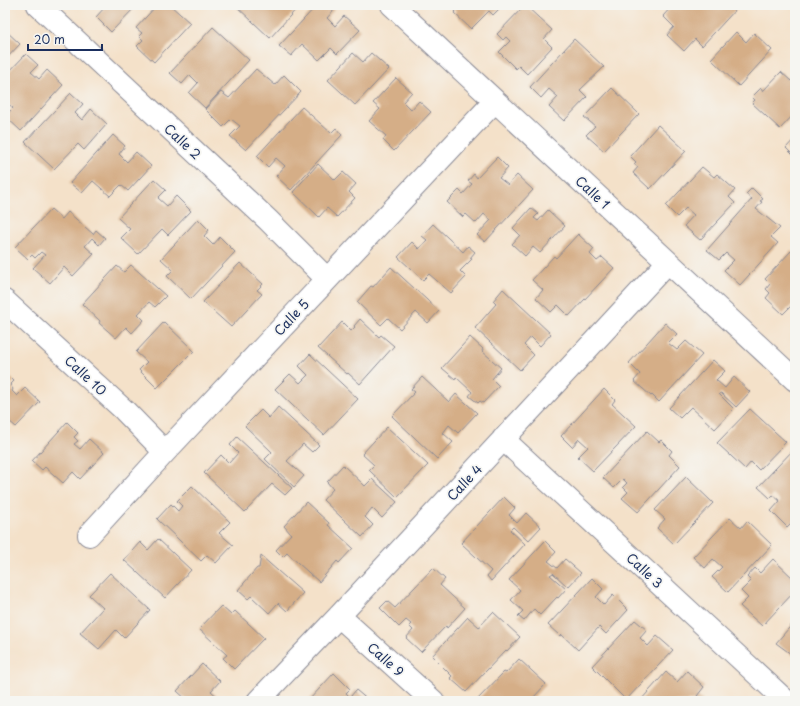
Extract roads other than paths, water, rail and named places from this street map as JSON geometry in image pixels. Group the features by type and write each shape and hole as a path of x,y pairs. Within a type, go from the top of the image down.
{"street":[{"name":"Calle 2","path":"38,5 262,215 327,279"},
{"name":"Calle 1","path":"392,5 795,380"},
{"name":"Calle 5","path":"89,535 327,279 495,102"},
{"name":"Calle 4","path":"258,701 668,262"},
{"name":"Calle 10","path":"5,301 124,410 165,452"},
{"name":"Calle 3","path":"503,439 786,701"},
{"name":"Calle 9","path":"339,616 433,701"}]}
